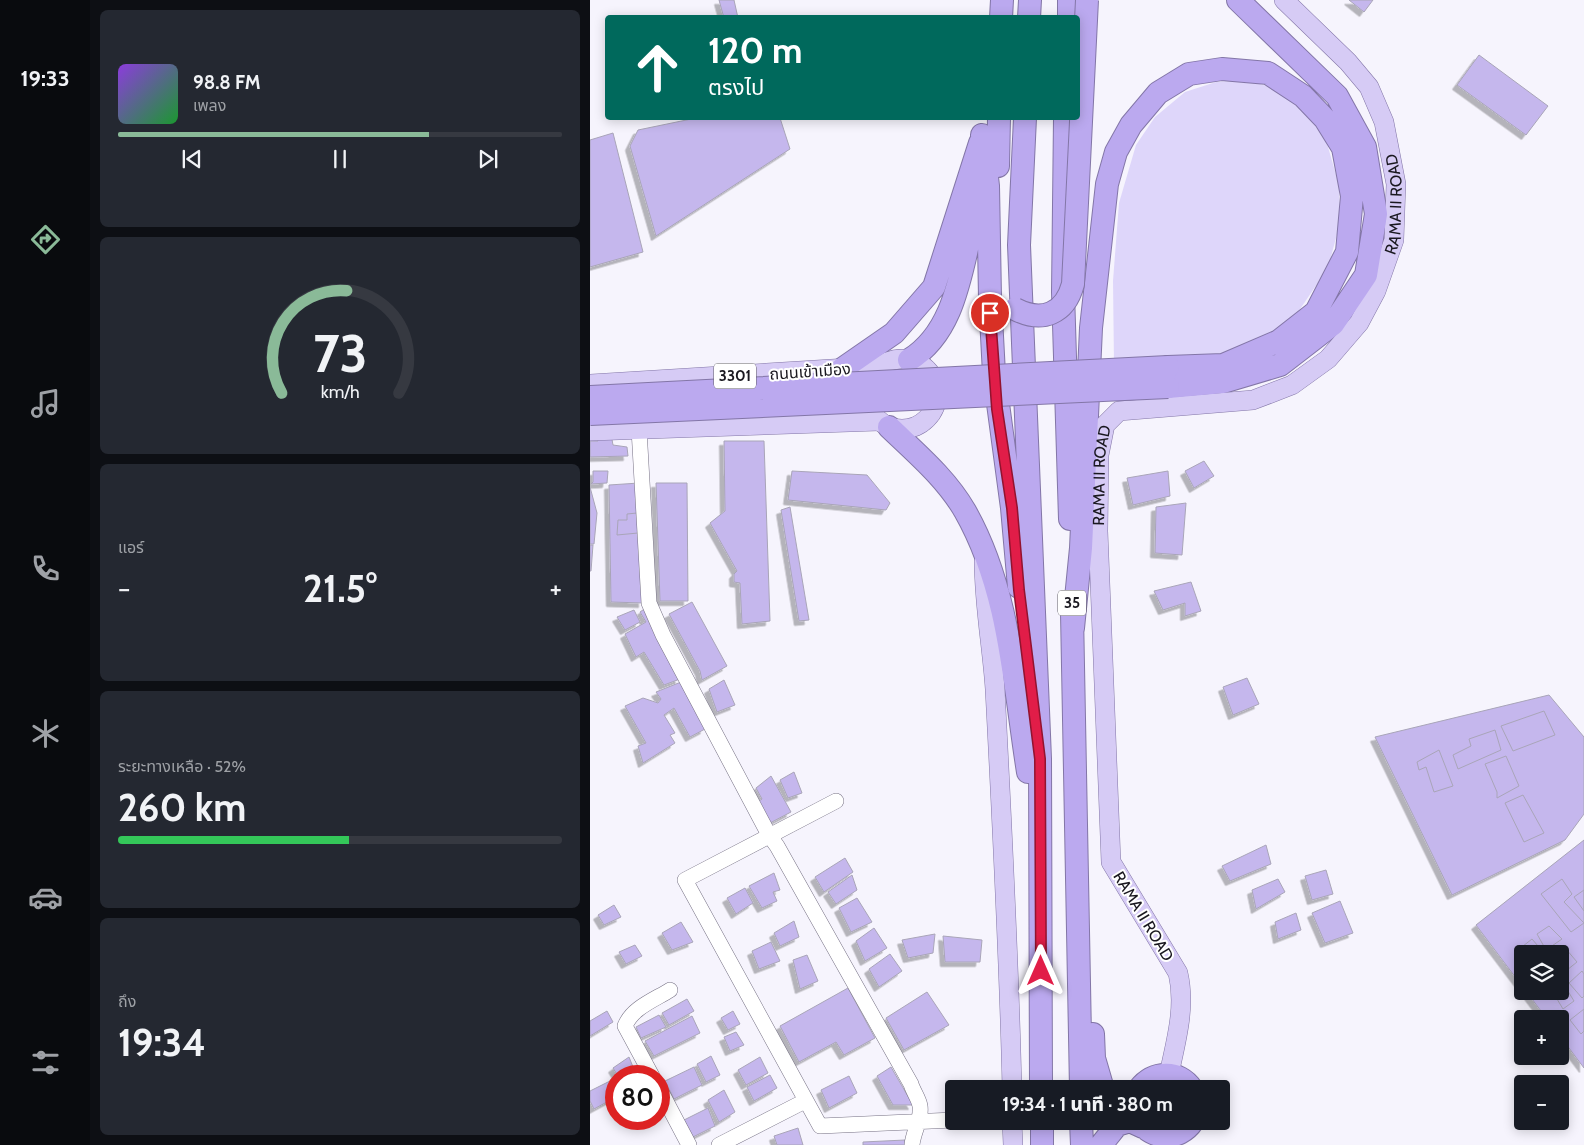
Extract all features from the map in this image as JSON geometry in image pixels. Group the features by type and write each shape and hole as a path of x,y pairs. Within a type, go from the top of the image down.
{"highway":[{"path":"990,15 991,0"},
{"path":"1001,15 1002,0"},
{"path":"1029,15 1030,0"},
{"path":"1068,15 1069,0"},
{"path":"999,120 996,273 998,289 1014,309 1025,314 1045,315 1055,312 1069,298 1073,284 1087,0"},
{"path":"590,397 1168,377 1223,382 1280,366 1333,324 1366,275 1376,214 1365,147 1337,96 1238,0"},
{"path":"590,414 1168,377 1223,365 1279,341 1316,312 1347,252 1352,196 1343,148 1325,119 1303,96 1268,73 1222,69 1189,74 1158,93 1131,125 1116,152 1108,184 1091,328 1082,530 1073,628"},
{"name":"35","path":"1025,120 1019,244 1040,759 1041,1080"},
{"name":"RAMA II ROAD","path":"1064,120 1063,292 1073,628 1073,757 1080,1080"},
{"path":"983,126 988,186 990,298 996,398 1012,508 1019,590 1040,759 1073,757"},
{"path":"909,360 923,352 943,326 959,284 978,198 983,126"},
{"path":"842,369 894,333 934,287 983,126"},
{"path":"932,377 994,374"},
{"path":"936,401 996,398"},
{"path":"884,424 935,471 965,511 1003,606 1040,852"},
{"path":"1076,892 1090,958 1094,1058 1100,1080"},
{"path":"1148,1080 1158,1075 1169,1074 1180,1077 1183,1080"},
{"path":"1101,1145 1117,1125 1130,1122 1146,1132 1168,1136 1187,1132"},
{"path":"1042,1130 1042,1145"},
{"path":"1081,1130 1082,1145"}],"main road":[{"name":"RAMA II ROAD","path":"1169,1074 1180,1025 1182,988 1178,973 1111,862 1098,531 1099,455 1105,425 1119,412 1253,400 1292,385 1328,359 1359,323 1376,291 1394,240 1396,184 1384,122 1368,87 1348,62 1284,0"},
{"name":"ถนนเข้าเมือง","path":"590,384 842,369 880,366 891,361 909,360"},
{"path":"590,431 884,424 901,429 913,427 924,421 932,412 936,401 936,389 932,377 925,368 909,360"},
{"name":"ถนนเข้าเมือง","path":"880,366 868,383 866,394 872,413 884,424"},
{"path":"983,553 984,588 993,659 1000,781 1012,1080"},
{"path":"1012,1130 1013,1145"}],"street":[{"path":"639,429 649,603 663,635 769,835 777,846 910,1084 920,1107 912,1145"},
{"path":"836,802 685,880 820,1126 945,1120"},
{"path":"646,1065 625,1026 628,1017 670,990"},
{"path":"719,1145 805,1101"},
{"path":"670,1109 689,1145"}],"shaded area":[{"path":"1244,80 1271,87 1297,102 1326,140 1339,185 1340,223 1328,268 1296,315 1280,329 1234,354 1114,365 1113,281 1119,203 1136,145 1155,117 1185,92 1216,82"}],"building":[{"path":"719,0 734,0 737,15 723,15"},
{"path":"1349,0 1373,0 1364,12"},
{"path":"1479,55 1548,106 1526,135 1457,85"},
{"path":"686,120 781,120 790,149 656,236 630,146 638,130"},
{"path":"613,133 643,252 590,267 590,140"},
{"path":"611,434 613,445 627,447 628,456 590,457 590,441 598,441 597,437"},
{"path":"724,441 764,441 770,621 742,624 740,583 734,582 734,574 737,571 710,523 725,511"},
{"path":"1204,461 1214,476 1194,488 1185,471"},
{"path":"593,471 608,471 607,483 591,484 593,482"},
{"path":"792,471 867,475 890,503 886,510 788,500"},
{"path":"1168,471 1170,496 1133,505 1127,478"},
{"path":"639,483 643,603 611,602 609,485"},
{"path":"656,483 687,483 688,601 660,601"},
{"path":"590,487 597,513 594,544 590,544"},
{"path":"1186,503 1182,555 1155,553 1156,507"},
{"path":"790,507 809,620 799,621 781,510"},
{"path":"637,513 638,533 617,535 618,520 627,520 627,514"},
{"path":"590,545 593,545 591,571 590,571"},
{"path":"1191,582 1201,611 1185,616 1185,603 1163,610 1154,591"},
{"path":"692,602 727,666 702,680 700,671 669,614"},
{"path":"647,607 680,679 664,685 644,652 636,657 625,634 646,622 640,612"},
{"path":"634,610 640,622 625,630 617,617"},
{"path":"1247,678 1259,704 1233,715 1223,687"},
{"path":"724,680 735,705 717,712 709,689"},
{"path":"681,682 705,729 690,737 674,708 664,715 675,733 670,735 675,743 643,763 638,746 646,743 625,706 643,698 658,703 661,699 656,692"},
{"path":"1549,695 1584,737 1584,814 1565,840 1452,895 1375,737"},
{"path":"1544,711 1555,735 1513,751 1501,726"},
{"path":"1495,730 1501,750 1458,769 1453,755 1471,746 1469,739"},
{"path":"1439,750 1453,786 1434,792 1426,767 1419,770 1417,762"},
{"path":"1506,756 1519,786 1497,798 1497,792 1485,764"},
{"path":"794,772 802,793 788,798 780,780"},
{"path":"771,776 791,812 770,823 758,802 762,799 756,788"},
{"path":"1523,795 1544,833 1524,842 1505,803"},
{"path":"1584,840 1584,1068 1569,1048 1569,1010 1540,1010 1533,1000 1569,1000 1569,945 1514,945 1514,975 1476,925"},
{"path":"1266,845 1271,864 1230,881 1222,866"},
{"path":"845,858 853,872 824,892 815,877"},
{"path":"1326,870 1333,894 1312,900 1305,876"},
{"path":"774,873 780,890 773,892 777,901 762,908 749,886"},
{"path":"852,875 857,890 836,904 828,892"},
{"path":"1278,879 1285,892 1256,909 1252,890"},
{"path":"1562,879 1572,894 1564,902 1584,923 1571,932 1541,894"},
{"path":"745,888 753,903 736,914 727,898"},
{"path":"1584,890 1584,911 1574,897"},
{"path":"857,898 872,922 851,932 839,908"},
{"path":"1340,901 1353,933 1325,943 1312,913"},
{"path":"614,905 621,917 604,925 598,915"},
{"path":"1296,913 1301,930 1278,939 1275,922"},
{"path":"794,921 799,937 780,946 774,933"},
{"path":"681,922 693,942 672,950 662,933"},
{"path":"1549,926 1562,939 1553,945 1543,945 1537,934"},
{"path":"874,928 887,948 865,961 856,941"},
{"path":"935,934 933,953 908,958 902,940"},
{"path":"943,936 982,940 980,962 945,962"},
{"path":"1532,939 1537,945 1524,945"},
{"path":"771,942 780,961 759,969 752,951"},
{"path":"635,945 642,956 626,964 619,952"},
{"path":"1569,953 1577,962 1569,968"},
{"path":"890,954 902,971 879,987 869,969"},
{"path":"807,955 818,981 800,989 793,960"},
{"path":"1582,971 1584,974 1584,996 1582,998 1569,983"},
{"path":"848,988 875,1038 844,1055 836,1042 799,1062 780,1026"},
{"path":"927,992 949,1025 904,1050 886,1018"},
{"path":"1569,993 1574,1001 1563,1009 1558,1000 1569,1000"},
{"path":"687,999 694,1011 669,1025 662,1013"},
{"path":"1584,1009 1584,1031 1581,1034 1570,1020"},
{"path":"607,1011 613,1022 590,1036 590,1021"},
{"path":"733,1011 740,1024 728,1030 721,1018"},
{"path":"659,1015 666,1027 641,1038 636,1027"},
{"path":"692,1016 700,1033 654,1056 645,1041"},
{"path":"736,1032 744,1045 730,1051 724,1037"},
{"path":"711,1056 720,1075 706,1082 697,1064"},
{"path":"629,1057 632,1065 617,1065"},
{"path":"760,1057 768,1073 746,1085 738,1070"},
{"path":"694,1067 702,1085 674,1099 670,1091 670,1079"},
{"path":"891,1067 913,1105 893,1105 877,1076"},
{"path":"770,1075 777,1088 754,1101 747,1087"},
{"path":"849,1076 857,1093 829,1108 821,1090"},
{"path":"605,1084 605,1103 594,1109 590,1101 590,1091"},
{"path":"724,1090 735,1112 719,1122 708,1100"},
{"path":"708,1108 715,1126 693,1137 684,1120"},
{"path":"798,1128 803,1145 777,1145 774,1136"},
{"path":"905,1140 906,1145 863,1145 863,1142"}],"route":[{"path":"990,313 997,409 1012,508 1019,590 1040,759 1041,971"}]}
